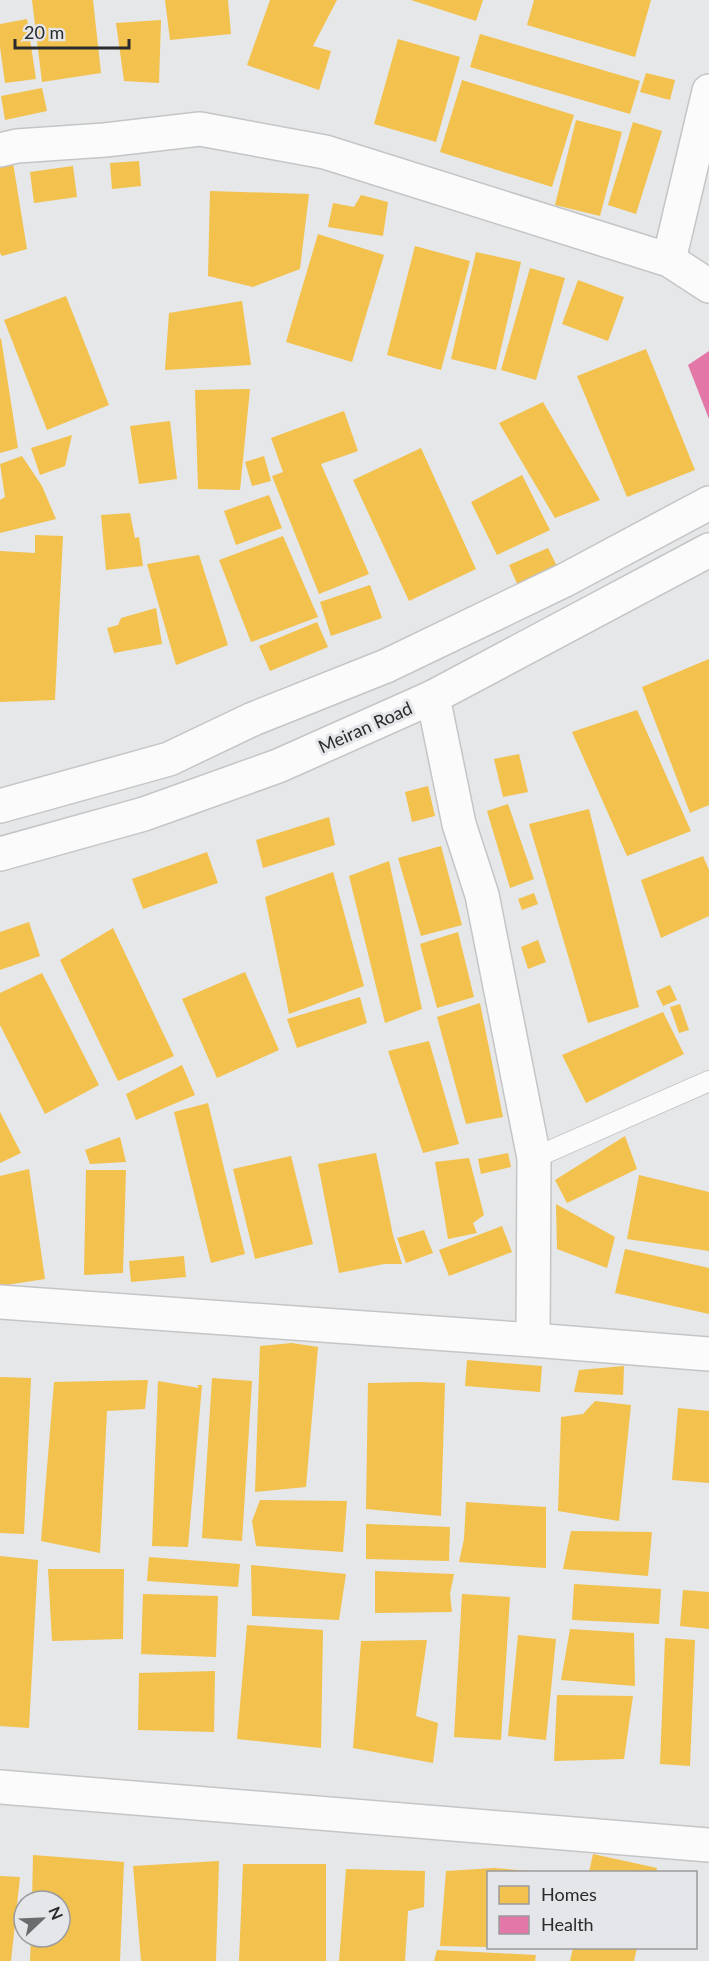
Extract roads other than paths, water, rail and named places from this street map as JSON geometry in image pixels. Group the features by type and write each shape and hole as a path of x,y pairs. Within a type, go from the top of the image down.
{"street":[{"path":"669,260 709,91"},
{"path":"0,150 17,146 105,140 200,129 325,152 669,260 709,286"},
{"path":"0,806 169,759 253,719 386,666 565,580 709,503"},
{"name":"Meiran Road","path":"0,854 144,814 278,766 434,697 709,550"},
{"path":"434,697 459,824 482,895 534,1158 533,1340"},
{"path":"0,1302 709,1354"},
{"path":"0,1787 709,1845"}],"lane":[{"path":"534,1158 709,1082"}]}
